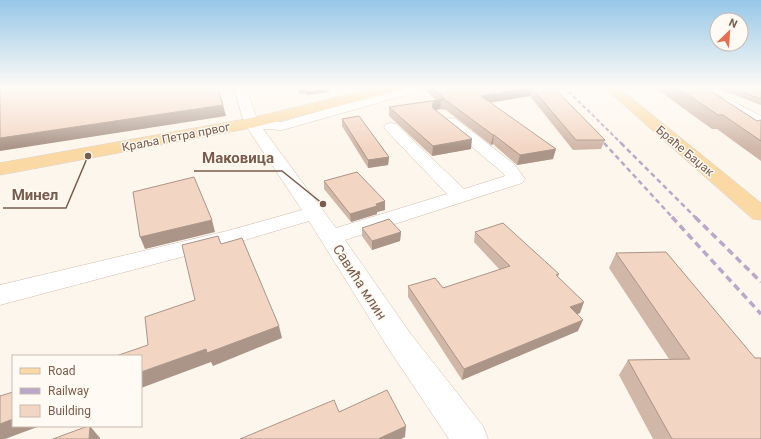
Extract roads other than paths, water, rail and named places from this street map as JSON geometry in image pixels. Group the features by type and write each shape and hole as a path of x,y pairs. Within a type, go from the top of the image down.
{"main road":[{"name":"Краља Петра првог","path":"0,169 279,118 319,107"},
{"name":"Браће Баџак","path":"634,107 761,214"}],"street":[{"name":"Савића млин","path":"247,107 252,123 400,342 470,439"},
{"path":"252,123 268,114 294,107"},
{"path":"252,123 280,126 346,107"},
{"path":"734,107 761,122"},
{"path":"331,238 516,180 509,169 440,114"},
{"path":"391,127 461,197"},
{"path":"0,295 263,229 314,213"}],"railway":[{"path":"585,107 622,144"},
{"path":"596,134 605,144"},
{"path":"604,143 673,218"},
{"path":"622,144 695,217"},
{"path":"672,217 761,314"},
{"path":"695,217 761,282"}],"place":[{"name":"Минел","path":"88,156"},
{"name":"Маковица","path":"323,204"}]}
